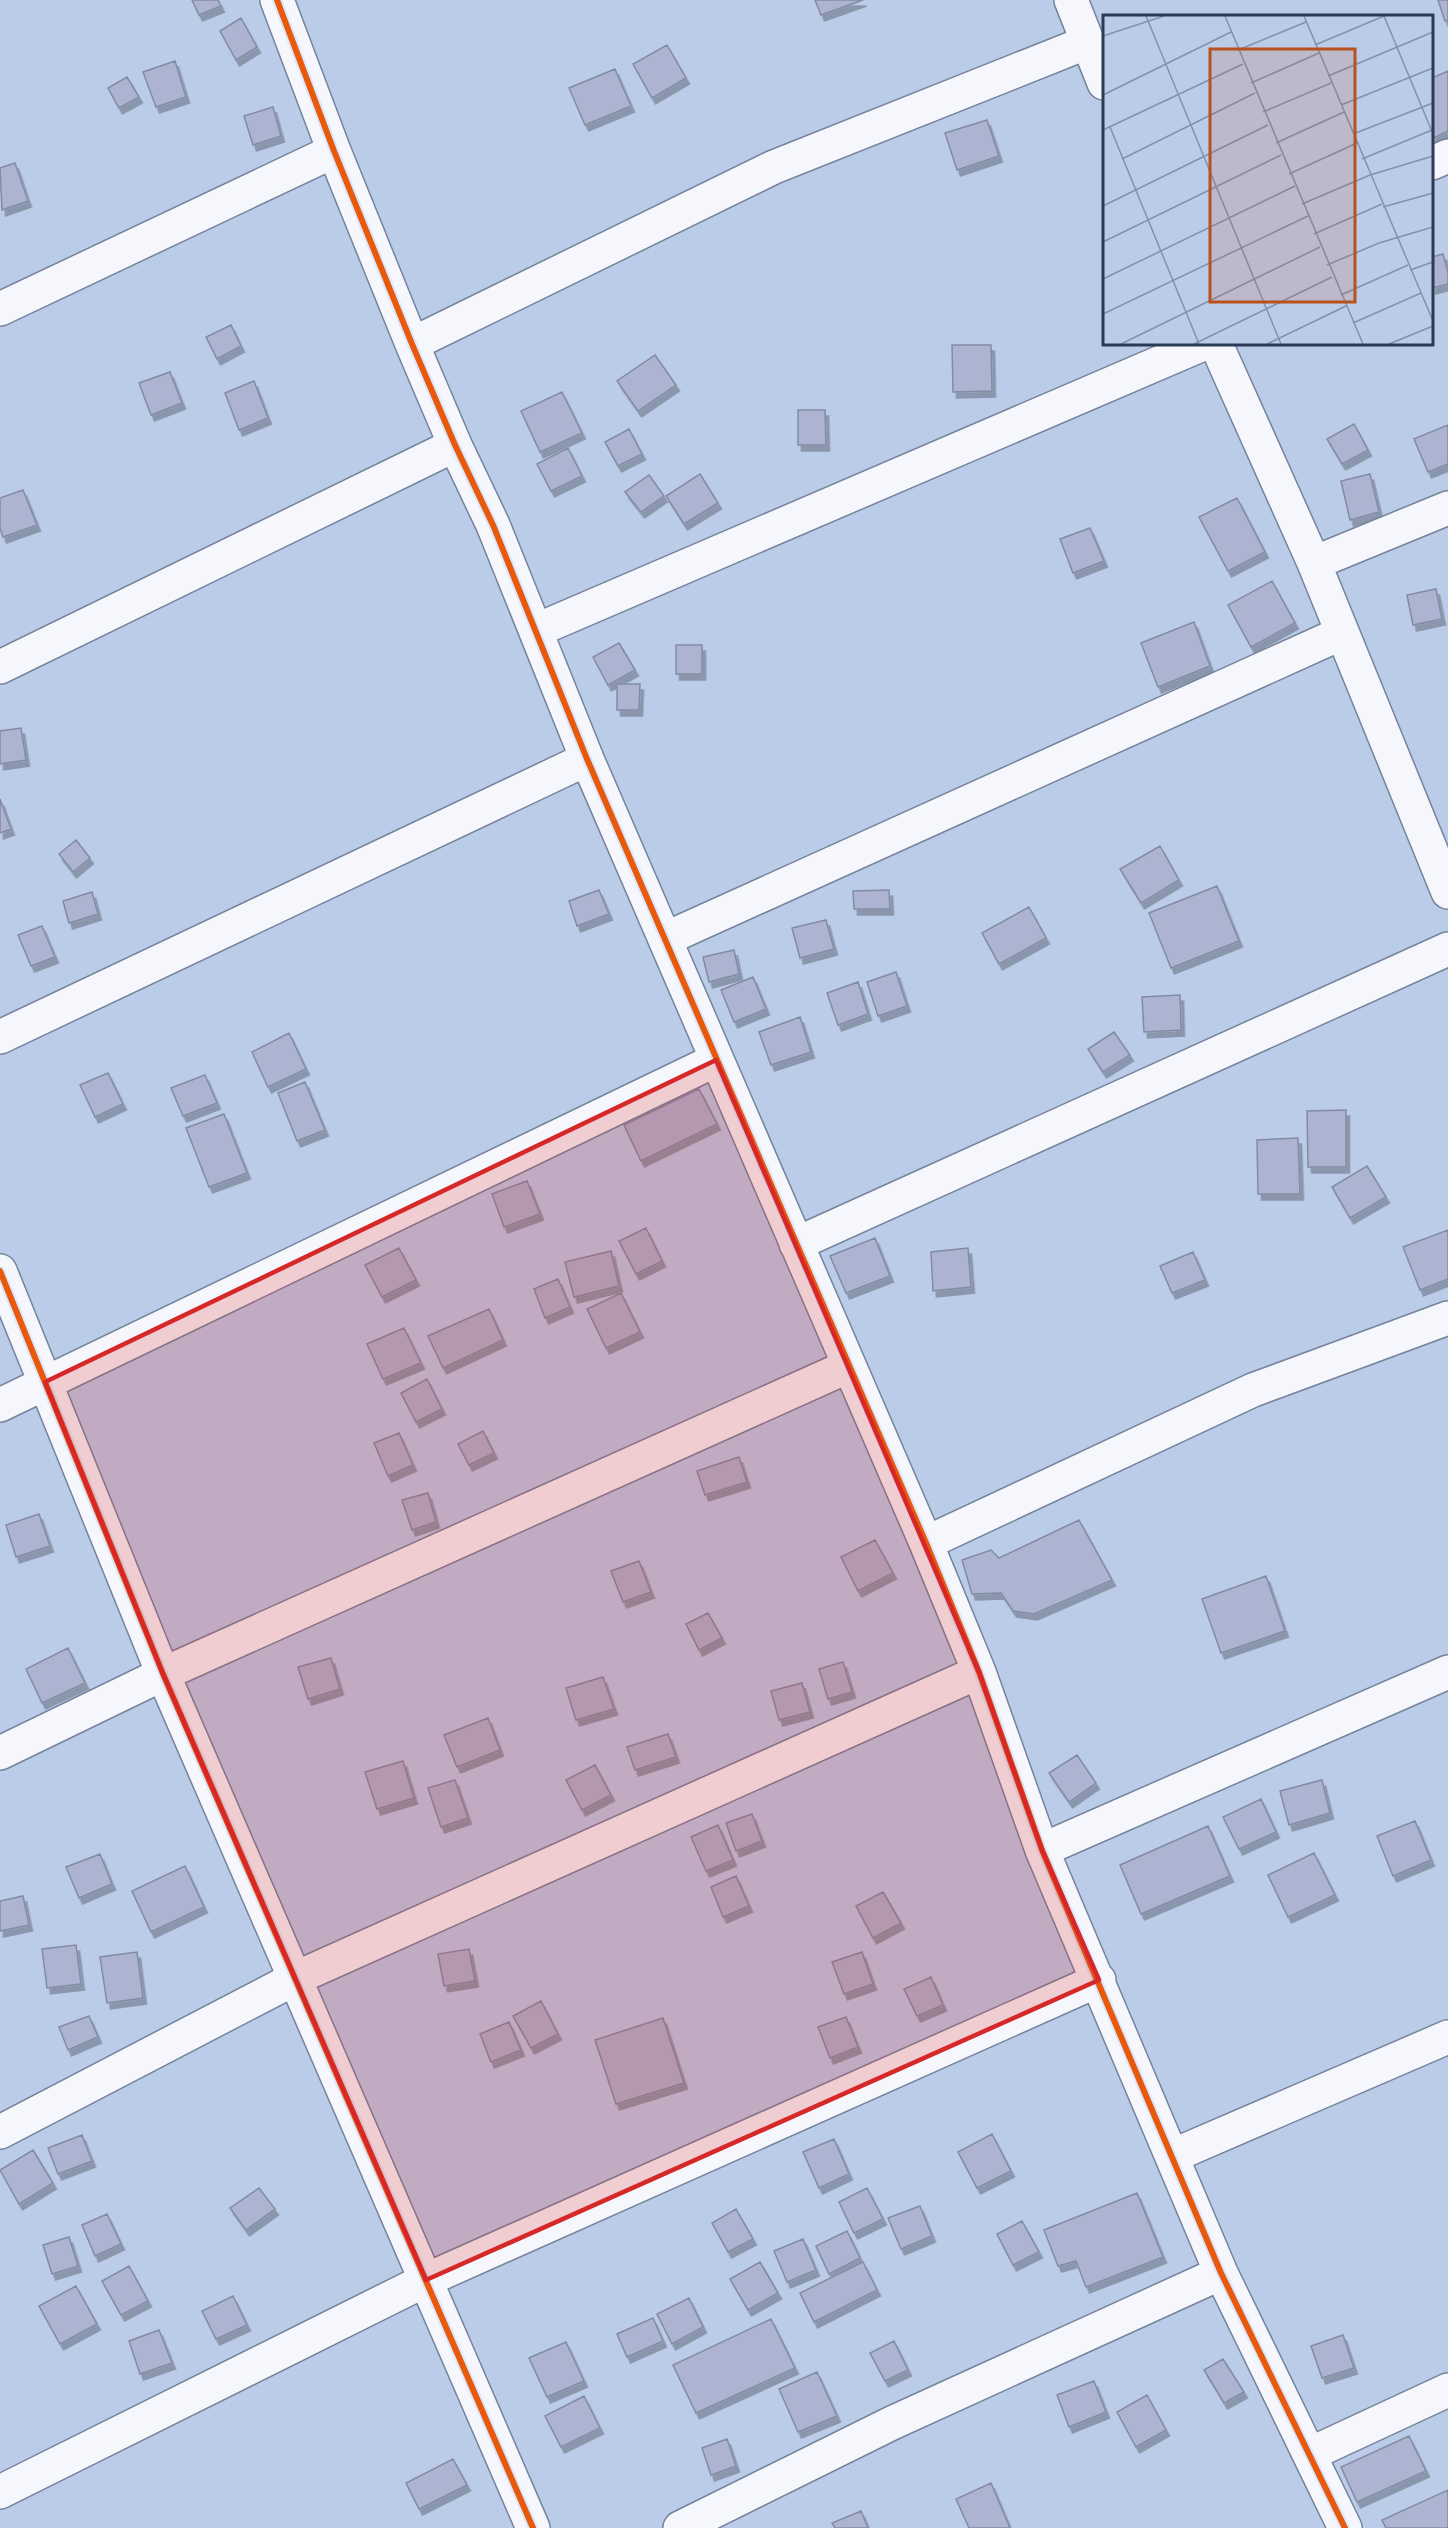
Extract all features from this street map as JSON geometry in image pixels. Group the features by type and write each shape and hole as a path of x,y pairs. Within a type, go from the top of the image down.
{"street":[{"path":"1071,0 1103,80"},
{"path":"287,3 334,151 412,344 455,445 493,525 664,939 926,1544 979,1672 1042,1850 1099,1980 1221,2273 1345,2528"},
{"path":"412,344 774,167 1088,42"},
{"path":"0,309 334,151"},
{"path":"1433,162 1448,156"},
{"path":"537,630 1201,345"},
{"path":"1216,345 1314,563 1342,633 1441,851 1448,892"},
{"path":"0,667 455,445"},
{"path":"1314,563 1448,508"},
{"path":"664,939 1342,633"},
{"path":"0,1037 588,759"},
{"path":"796,1244 1448,949"},
{"path":"0,1405 716,1060"},
{"path":"0,1271 163,1674 533,2528"},
{"path":"926,1544 1253,1390 1448,1318"},
{"path":"0,1753 163,1674 849,1366"},
{"path":"0,2132 296,1978 979,1672"},
{"path":"1042,1850 1448,1672"},
{"path":"0,2492 426,2280 1099,1980"},
{"path":"1172,2156 1448,2037"},
{"path":"680,2528 892,2423 1221,2273"},
{"path":"1310,2454 1448,2390"}],"highlighted area":[{"path":"716,1060 979,1672 1042,1850 1099,1980 426,2280 163,1674 45,1382"}],"building":[{"path":"192,0 218,0 221,6 199,15"},
{"path":"815,0 863,0 821,15"},
{"path":"1438,0 1448,0 1448,20 1445,21"},
{"path":"241,18 257,47 236,60 220,31"},
{"path":"667,45 686,78 652,98 633,64"},
{"path":"175,61 186,97 156,107 143,72"},
{"path":"615,69 631,106 585,125 569,88"},
{"path":"1448,71 1448,131 1433,138 1433,78"},
{"path":"127,77 139,97 119,108 108,88"},
{"path":"273,107 281,136 253,145 244,116"},
{"path":"987,120 999,156 957,170 945,133"},
{"path":"15,163 28,201 2,210 0,168"},
{"path":"1443,254 1448,272 1448,284 1433,288 1433,257"},
{"path":"231,325 241,346 217,359 206,337"},
{"path":"952,345 991,345 992,391 953,392"},
{"path":"655,355 676,385 638,411 617,381"},
{"path":"170,372 182,403 151,415 139,383"},
{"path":"254,381 268,418 239,430 225,393"},
{"path":"562,392 582,433 540,452 521,411"},
{"path":"798,410 825,410 826,445 798,445"},
{"path":"1354,424 1368,450 1342,464 1327,439"},
{"path":"1448,425 1448,464 1428,472 1414,439"},
{"path":"629,429 642,454 618,466 605,442"},
{"path":"568,448 582,476 551,491 537,464"},
{"path":"700,474 718,503 684,524 666,496"},
{"path":"1370,474 1379,512 1350,520 1341,481"},
{"path":"649,475 664,496 641,512 625,492"},
{"path":"23,490 37,525 3,537 0,528 0,498"},
{"path":"1237,498 1265,552 1228,571 1199,517"},
{"path":"1090,528 1104,561 1073,573 1060,539"},
{"path":"1272,581 1295,623 1251,647 1228,605"},
{"path":"1436,589 1442,619 1413,625 1407,595"},
{"path":"1194,622 1210,666 1158,687 1141,643"},
{"path":"619,643 635,670 608,685 593,657"},
{"path":"676,645 702,645 702,674 676,674"},
{"path":"617,684 640,684 639,710 617,710"},
{"path":"21,728 26,760 0,764 0,731"},
{"path":"0,799 11,829 0,833"},
{"path":"76,840 90,858 73,872 59,854"},
{"path":"1160,846 1179,880 1141,903 1120,869"},
{"path":"1217,886 1239,941 1171,968 1149,913"},
{"path":"599,890 609,914 577,926 569,901"},
{"path":"889,890 890,909 854,909 853,891"},
{"path":"92,892 98,914 69,923 63,901"},
{"path":"1029,907 1046,938 999,964 982,933"},
{"path":"826,920 834,949 800,958 792,928"},
{"path":"42,926 55,957 31,966 18,935"},
{"path":"734,950 739,974 709,982 703,957"},
{"path":"896,972 907,1006 878,1016 867,982"},
{"path":"753,977 766,1009 734,1022 721,990"},
{"path":"858,982 868,1014 838,1025 827,993"},
{"path":"1180,995 1181,1030 1144,1032 1142,997"},
{"path":"800,1017 811,1052 771,1065 759,1032"},
{"path":"1114,1032 1130,1055 1103,1072 1088,1049"},
{"path":"289,1033 306,1069 268,1087 252,1052"},
{"path":"108,1073 123,1104 95,1117 80,1085"},
{"path":"205,1075 217,1103 183,1116 171,1088"},
{"path":"305,1082 325,1130 297,1141 278,1093"},
{"path":"699,1089 717,1124 641,1161 624,1125"},
{"path":"1346,1110 1346,1167 1308,1167 1307,1111"},
{"path":"224,1114 247,1173 209,1187 186,1128"},
{"path":"1298,1138 1300,1194 1258,1194 1257,1140"},
{"path":"1367,1166 1386,1197 1350,1218 1332,1187"},
{"path":"527,1181 540,1214 504,1227 492,1194"},
{"path":"646,1228 662,1261 636,1274 619,1241"},
{"path":"1448,1230 1448,1279 1420,1290 1403,1247"},
{"path":"875,1238 890,1276 846,1293 830,1256"},
{"path":"399,1248 416,1280 382,1297 365,1265"},
{"path":"968,1248 971,1287 933,1291 931,1252"},
{"path":"611,1251 619,1286 574,1297 565,1262"},
{"path":"1193,1252 1205,1280 1172,1293 1160,1266"},
{"path":"558,1279 570,1307 545,1318 534,1289"},
{"path":"621,1293 640,1332 606,1348 587,1309"},
{"path":"489,1309 503,1340 443,1368 428,1336"},
{"path":"404,1328 421,1363 383,1379 367,1344"},
{"path":"427,1379 442,1409 416,1422 401,1393"},
{"path":"483,1431 494,1453 469,1465 458,1444"},
{"path":"399,1433 413,1465 388,1476 374,1443"},
{"path":"739,1457 747,1482 705,1495 697,1471"},
{"path":"428,1493 436,1522 412,1530 402,1500"},
{"path":"39,1514 50,1546 16,1557 6,1525"},
{"path":"1079,1520 1112,1580 1034,1614 1013,1611 1001,1593 972,1594 962,1560 991,1550 999,1558"},
{"path":"875,1540 893,1573 858,1591 841,1557"},
{"path":"639,1561 651,1592 623,1602 611,1571"},
{"path":"1266,1576 1285,1631 1221,1653 1202,1599"},
{"path":"708,1613 722,1638 699,1650 686,1624"},
{"path":"68,1648 85,1683 42,1703 26,1669"},
{"path":"331,1658 340,1689 308,1699 298,1667"},
{"path":"843,1662 852,1692 828,1699 819,1669"},
{"path":"603,1677 614,1709 576,1720 566,1688"},
{"path":"802,1683 810,1712 779,1720 771,1691"},
{"path":"488,1718 500,1750 457,1767 444,1735"},
{"path":"668,1734 676,1757 635,1770 627,1747"},
{"path":"1077,1755 1096,1783 1069,1802 1049,1773"},
{"path":"403,1761 414,1798 377,1809 365,1772"},
{"path":"595,1765 611,1795 582,1810 566,1780"},
{"path":"455,1780 468,1818 441,1827 428,1788"},
{"path":"1322,1780 1330,1813 1289,1825 1280,1791"},
{"path":"1261,1799 1276,1832 1239,1849 1223,1817"},
{"path":"752,1814 762,1841 736,1851 726,1823"},
{"path":"1415,1821 1431,1860 1393,1876 1377,1836"},
{"path":"718,1825 733,1860 706,1871 691,1837"},
{"path":"1208,1826 1230,1876 1141,1914 1120,1865"},
{"path":"1314,1853 1335,1895 1288,1917 1268,1875"},
{"path":"100,1854 112,1884 79,1898 66,1867"},
{"path":"185,1866 204,1907 151,1932 132,1891"},
{"path":"736,1876 749,1906 723,1917 711,1887"},
{"path":"883,1892 901,1923 873,1938 856,1906"},
{"path":"23,1896 29,1925 0,1931 0,1901"},
{"path":"76,1945 81,1984 47,1988 42,1949"},
{"path":"469,1949 475,1981 444,1986 438,1954"},
{"path":"137,1952 143,1998 107,2003 100,1957"},
{"path":"862,1952 873,1984 844,1994 832,1962"},
{"path":"931,1977 943,2005 917,2016 904,1989"},
{"path":"541,2001 558,2034 531,2048 513,2016"},
{"path":"89,2016 98,2037 68,2050 59,2027"},
{"path":"846,2017 858,2047 830,2058 818,2027"},
{"path":"663,2018 684,2083 616,2104 595,2040"},
{"path":"509,2022 521,2050 491,2062 480,2034"},
{"path":"992,2134 1011,2171 977,2188 958,2152"},
{"path":"82,2135 92,2161 58,2174 48,2148"},
{"path":"834,2139 849,2174 819,2188 803,2152"},
{"path":"33,2150 53,2183 19,2204 0,2170"},
{"path":"259,2188 275,2209 246,2230 230,2208"},
{"path":"867,2188 883,2219 854,2233 839,2202"},
{"path":"1137,2193 1163,2257 1086,2287 1076,2261 1058,2266 1044,2230"},
{"path":"920,2206 932,2236 901,2249 888,2218"},
{"path":"736,2209 753,2239 728,2252 712,2223"},
{"path":"107,2214 121,2244 95,2256 82,2225"},
{"path":"1022,2221 1039,2252 1013,2265 997,2234"},
{"path":"847,2231 860,2258 829,2274 816,2246"},
{"path":"69,2237 78,2266 52,2274 43,2245"},
{"path":"803,2239 816,2270 787,2282 774,2251"},
{"path":"760,2262 778,2293 748,2310 730,2279"},
{"path":"863,2262 877,2290 814,2322 800,2293"},
{"path":"129,2266 148,2301 121,2315 102,2281"},
{"path":"76,2286 97,2324 60,2344 39,2306"},
{"path":"233,2296 247,2325 216,2339 202,2311"},
{"path":"689,2298 703,2327 672,2344 657,2314"},
{"path":"653,2318 663,2341 627,2357 617,2334"},
{"path":"771,2319 795,2368 696,2413 673,2365"},
{"path":"159,2330 172,2363 140,2374 129,2341"},
{"path":"1343,2335 1354,2368 1322,2378 1311,2346"},
{"path":"894,2341 908,2370 885,2381 870,2353"},
{"path":"566,2342 584,2381 547,2397 529,2358"},
{"path":"1223,2359 1244,2392 1224,2403 1204,2370"},
{"path":"817,2372 837,2416 798,2432 779,2389"},
{"path":"1094,2381 1106,2412 1069,2427 1057,2395"},
{"path":"1147,2395 1166,2430 1136,2447 1117,2412"},
{"path":"584,2396 600,2428 561,2447 545,2416"},
{"path":"1409,2436 1426,2471 1357,2502 1341,2467"},
{"path":"727,2439 736,2466 711,2475 702,2448"},
{"path":"453,2459 467,2485 419,2509 406,2483"},
{"path":"991,2483 1010,2528 969,2528 956,2499"},
{"path":"1448,2490 1448,2528 1386,2528 1382,2520"},
{"path":"861,2511 868,2528 835,2528 832,2523"}],"cycle path":[{"path":"277,0 334,151 412,344 455,445 493,525 587,759 926,1543 979,1672 1042,1850 1221,2273 1345,2528"},
{"path":"0,1271 163,1674 533,2528"}]}
